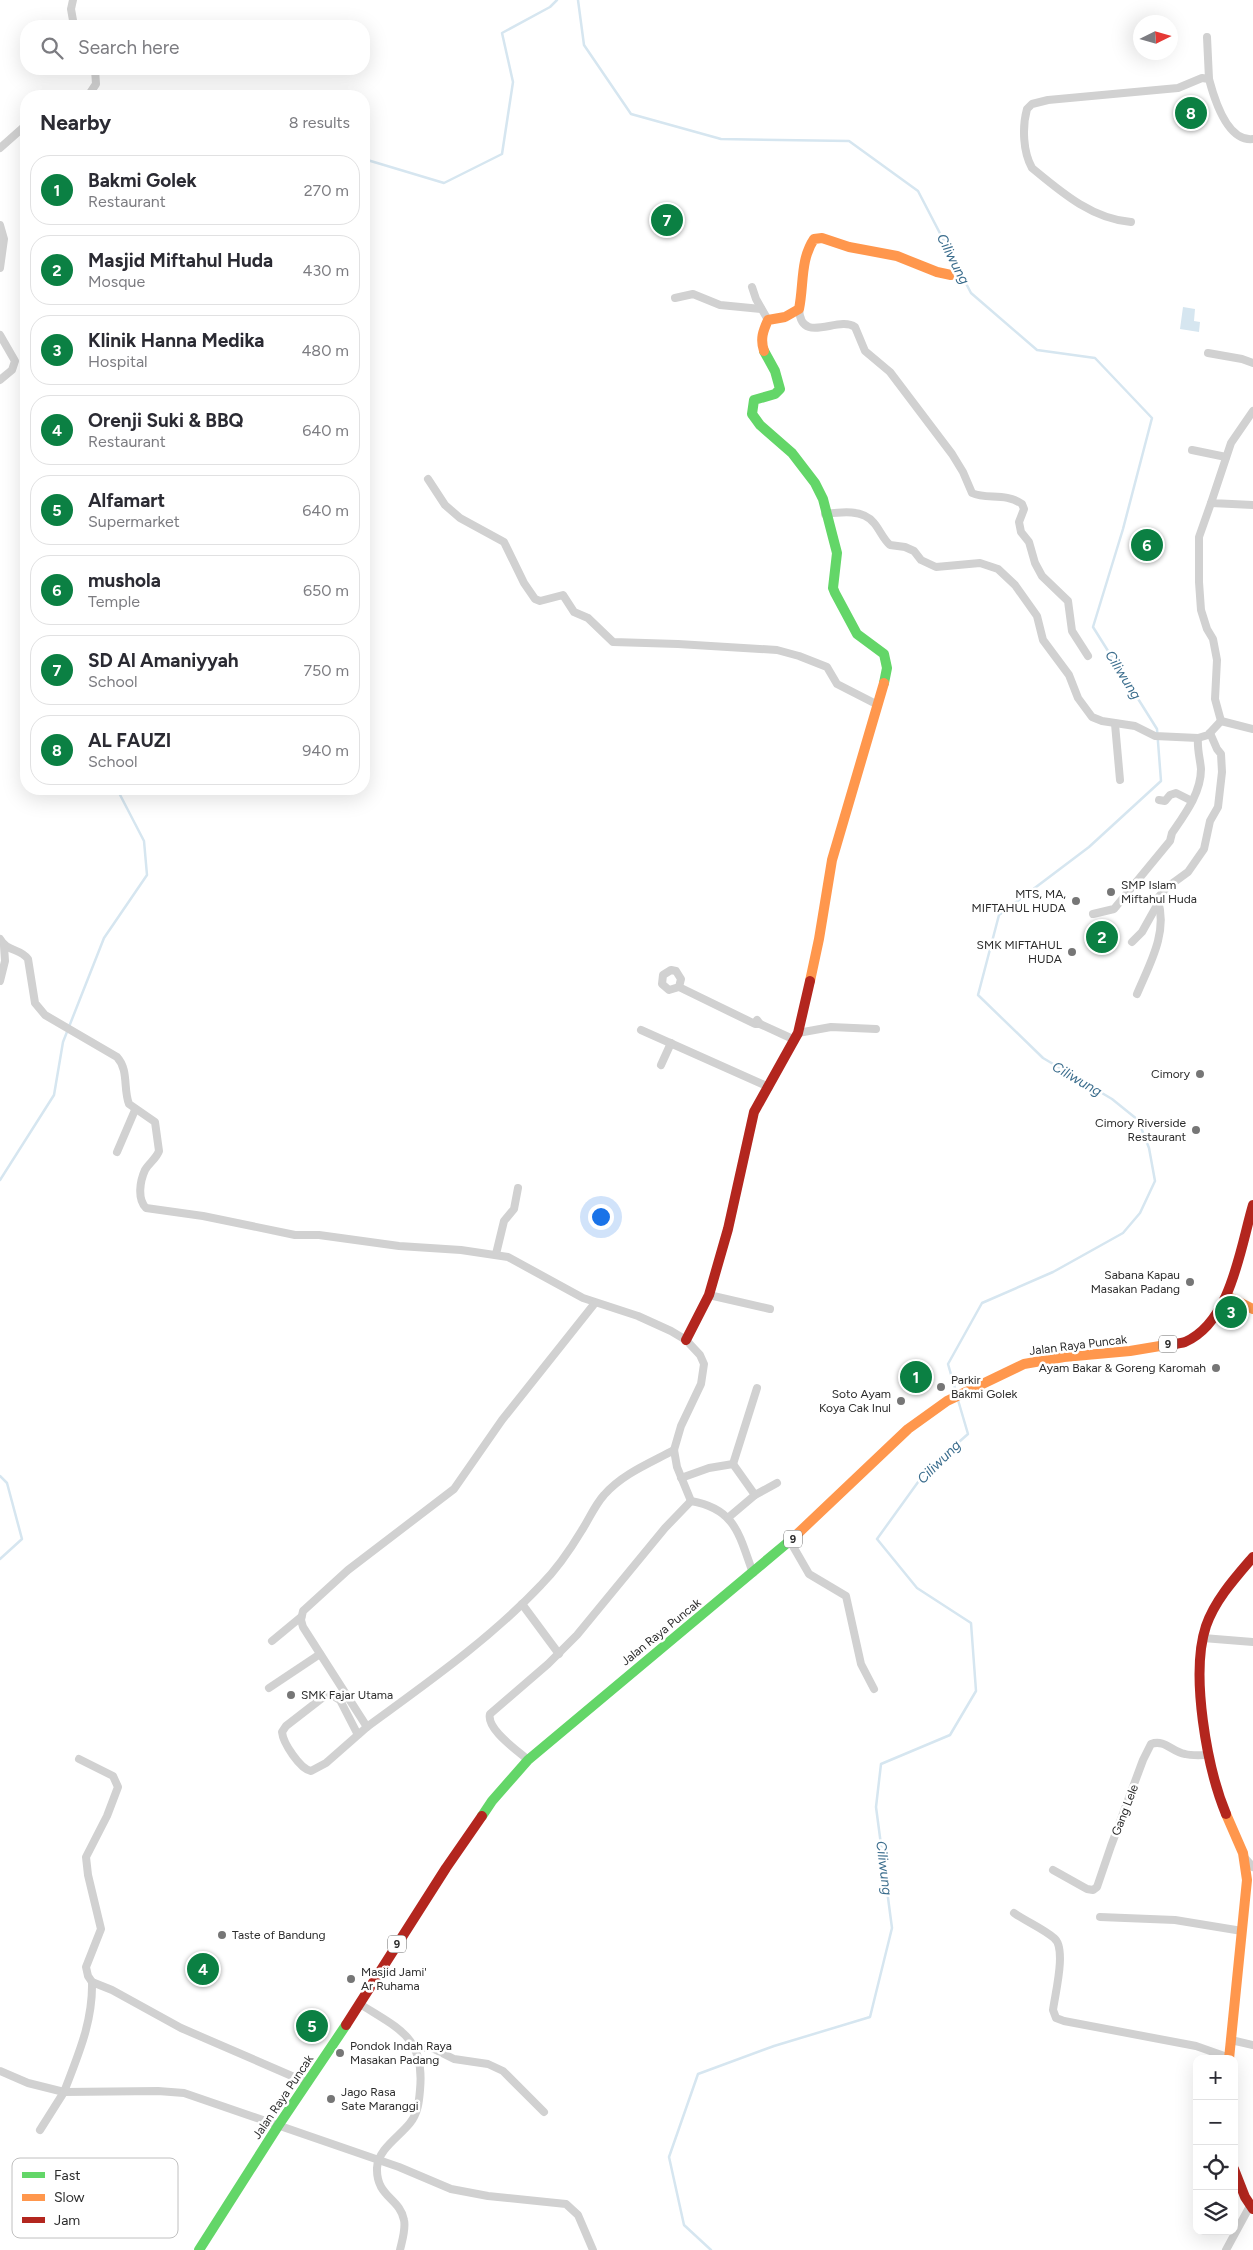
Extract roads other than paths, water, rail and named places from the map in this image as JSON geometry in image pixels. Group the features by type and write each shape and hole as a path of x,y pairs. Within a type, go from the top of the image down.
{"main road":[{"path":"686,1340 709,1295 728,1229 754,1112 796,1037 819,940 832,860 878,706 887,668 886,658 879,650 857,634 833,588 837,553 823,499 804,468 792,453 754,419 752,414 754,400 775,394 780,389 777,374 768,362 763,348 762,332 768,320 792,314 799,309 804,263 808,247 817,238 836,242 850,248 897,256 936,272 951,275"},
{"name":"Jalan Raya Puncak","path":"199,2250 278,2126 360,2004 446,1868 496,1796 528,1760 753,1573 790,1541 908,1429 947,1401 1024,1364 1130,1351 1184,1342 1206,1328 1219,1311 1227,1296 1253,1206"},
{"path":"1227,1296 1253,1309"},
{"path":"1230,2055 1247,1882 1244,1857 1219,1795 1209,1755 1201,1685 1203,1638 1205,1628 1224,1593 1253,1557"},
{"path":"1238,2178 1252,2208"}],"street":[{"path":"73,0 71,9 73,20"},
{"path":"1207,37 1209,79 1216,106 1234,131 1242,138 1253,139"},
{"path":"92,90 96,84 96,75"},
{"path":"1132,222 1115,221 1082,206 1032,168 1028,162 1025,137 1027,109 1032,104 1048,100 1178,88 1202,78 1209,79"},
{"path":"0,148 20,130"},
{"path":"0,225 4,239 0,268"},
{"path":"752,287 768,320"},
{"path":"675,298 693,294 720,305 761,309"},
{"path":"799,309 800,317 804,323 815,328 845,323 855,327 865,351 890,372 952,454 964,472 972,493 982,496 1002,496 1022,504 1024,509 1019,522 1022,532 1029,542 1035,563 1042,576 1068,601 1072,630 1088,656"},
{"path":"0,334 15,360 12,370 0,380"},
{"path":"1208,353 1242,359 1253,363"},
{"path":"1221,721 1215,699 1216,660 1213,639 1207,629 1201,610 1199,537 1231,444 1253,411"},
{"path":"1192,450 1226,457"},
{"path":"428,479 445,505 460,518 504,542 524,583 535,599 540,600 563,595 574,612 588,618 612,642 743,647 788,652 828,667 837,684 878,706"},
{"path":"1210,503 1253,505"},
{"path":"826,514 850,512 866,516 890,545 914,551 921,560 936,567 980,562 998,570 1015,584 1037,616 1043,640 1048,650 1069,675 1078,698 1092,717 1115,724 1136,726 1155,736 1198,738 1210,733 1221,721"},
{"path":"1221,721 1253,729"},
{"path":"1115,724 1120,780"},
{"path":"1132,942 1142,932 1156,907 1157,899 1166,888 1188,872 1204,849 1210,821 1218,807 1222,772 1221,754 1210,733"},
{"path":"1093,914 1114,909 1170,841 1172,833 1192,801 1200,778 1198,738"},
{"path":"1159,800 1165,801 1170,795 1176,793 1192,801"},
{"path":"1137,994 1154,953 1159,935 1162,915 1157,899"},
{"path":"0,938 4,946 4,965 0,981"},
{"path":"4,946 26,957 31,967 36,1006 43,1014 120,1061 124,1071 128,1100 135,1110 154,1120 159,1151 145,1170 140,1188 142,1203 148,1209 203,1216 295,1235 319,1234 399,1246 496,1254 524,1264 595,1303 638,1316 686,1340 700,1355 704,1370 701,1384 681,1426 674,1450 677,1467 691,1501"},
{"path":"680,986 757,1020 760,1024 796,1037 831,1028 876,1029"},
{"path":"641,1030 769,1087"},
{"path":"662,1065 671,1043"},
{"path":"117,1152 135,1110"},
{"path":"496,1254 504,1221 514,1209 518,1188"},
{"path":"709,1295 770,1309"},
{"path":"272,1641 301,1617 308,1606 348,1570 454,1489 508,1412 595,1303"},
{"path":"733,1464 757,1388"},
{"path":"358,1735 340,1700 330,1694 326,1695 293,1721 282,1732 284,1740 303,1768 310,1771 316,1770 326,1763 358,1735 478,1643 522,1604 557,1566 609,1490 624,1477 674,1450"},
{"path":"682,1478 709,1468 733,1464"},
{"path":"733,1464 755,1495"},
{"path":"729,1517 755,1495 777,1483"},
{"path":"691,1501 708,1505 729,1517 740,1537 753,1573"},
{"path":"528,1760 495,1730 490,1722 490,1717 559,1654 691,1501"},
{"path":"790,1541 809,1574 846,1596 861,1664 874,1689"},
{"path":"522,1604 559,1654"},
{"path":"301,1617 303,1627 367,1728"},
{"path":"1203,1638 1253,1642"},
{"path":"269,1688 320,1654"},
{"name":"Gang Lele","path":"1053,1870 1087,1889 1093,1890 1097,1887 1143,1760 1151,1744 1157,1742 1164,1744 1185,1755 1209,1755"},
{"path":"40,2130 64,2092 88,2028 92,2000 92,1982 86,1970 101,1929 88,1875 86,1857 107,1816 118,1787 113,1776 79,1759"},
{"path":"1244,1857 1253,1867"},
{"path":"1014,1914 1056,1939 1060,1946 1061,1955 1053,2010 1056,2018 1061,2021 1196,2046 1222,2055"},
{"path":"1100,1917 1175,1920 1242,1931"},
{"path":"92,1982 112,1990 181,2028 308,2084"},
{"path":"360,2004 402,2031 416,2048 421,2083 416,2112 411,2121 383,2151 378,2161 378,2184 403,2215 405,2223 400,2250"},
{"path":"1231,2040 1253,2045"},
{"path":"416,2048 432,2048 454,2059 488,2064 502,2070 544,2112"},
{"path":"0,2071 28,2083 64,2092 178,2092 198,2097 378,2161 400,2167 419,2177 465,2193 566,2204 578,2215 592,2250"},
{"path":"1226,2250 1252,2208"}],"waterway":[{"path":"370,161 444,183 502,154 513,82 502,33 550,7 557,0"},
{"name":"Ciliwung","path":"578,0 584,45 631,114 721,139 849,141 918,191 971,293 1037,350 1095,358 1152,418 1123,529 1093,627 1157,729 1161,781 1089,847 999,915 978,995 1043,1058 1112,1099 1138,1120 1149,1148 1155,1181 1140,1213 1123,1233 1053,1272 982,1303 948,1364 956,1392"},
{"path":"0,1180 54,1095 63,1042 104,938 147,875 144,841 120,795"},
{"name":"Ciliwung","path":"711,2250 684,2225 669,2157 698,2074 774,2046 870,2017 892,1928 876,1807 881,1764 950,1735 976,1691 971,1623 917,1588 877,1539 926,1471 968,1434 958,1400"},
{"path":"0,1476 7,1483 22,1539 0,1559"}],"place":[{"name":"AL FAUZI","path":"1191,113"},
{"name":"SD Al Amaniyyah","path":"667,220"},
{"name":"mushola","path":"1147,545"},
{"name":"SMP Islam Miftahul Huda","path":"1111,892"},
{"name":"MTS, MA, MIFTAHUL HUDA","path":"1076,901"},
{"name":"Masjid Miftahul Huda","path":"1102,937"},
{"name":"SMK MIFTAHUL HUDA","path":"1072,952"},
{"name":"Cimory","path":"1200,1074"},
{"name":"Cimory Riverside Restaurant","path":"1196,1130"},
{"name":"Sabana Kapau Masakan Padang","path":"1190,1282"},
{"name":"Klinik Hanna Medika","path":"1231,1312"},
{"name":"Ayam Bakar & Goreng Karomah","path":"1216,1368"},
{"name":"Bakmi Golek","path":"916,1377"},
{"name":"Parkir Bakmi Golek","path":"941,1387"},
{"name":"Soto Ayam Koya Cak Inul","path":"901,1401"},
{"name":"SMK Fajar Utama","path":"291,1695"},
{"name":"Taste of Bandung","path":"222,1935"},
{"name":"Orenji Suki & BBQ","path":"203,1969"},
{"name":"Masjid Jami' Ar Ruhama","path":"351,1979"},
{"name":"Alfamart","path":"312,2026"},
{"name":"Pondok Indah Raya Masakan Padang","path":"340,2053"},
{"name":"Jago Rasa Sate Maranggi","path":"331,2099"}]}
